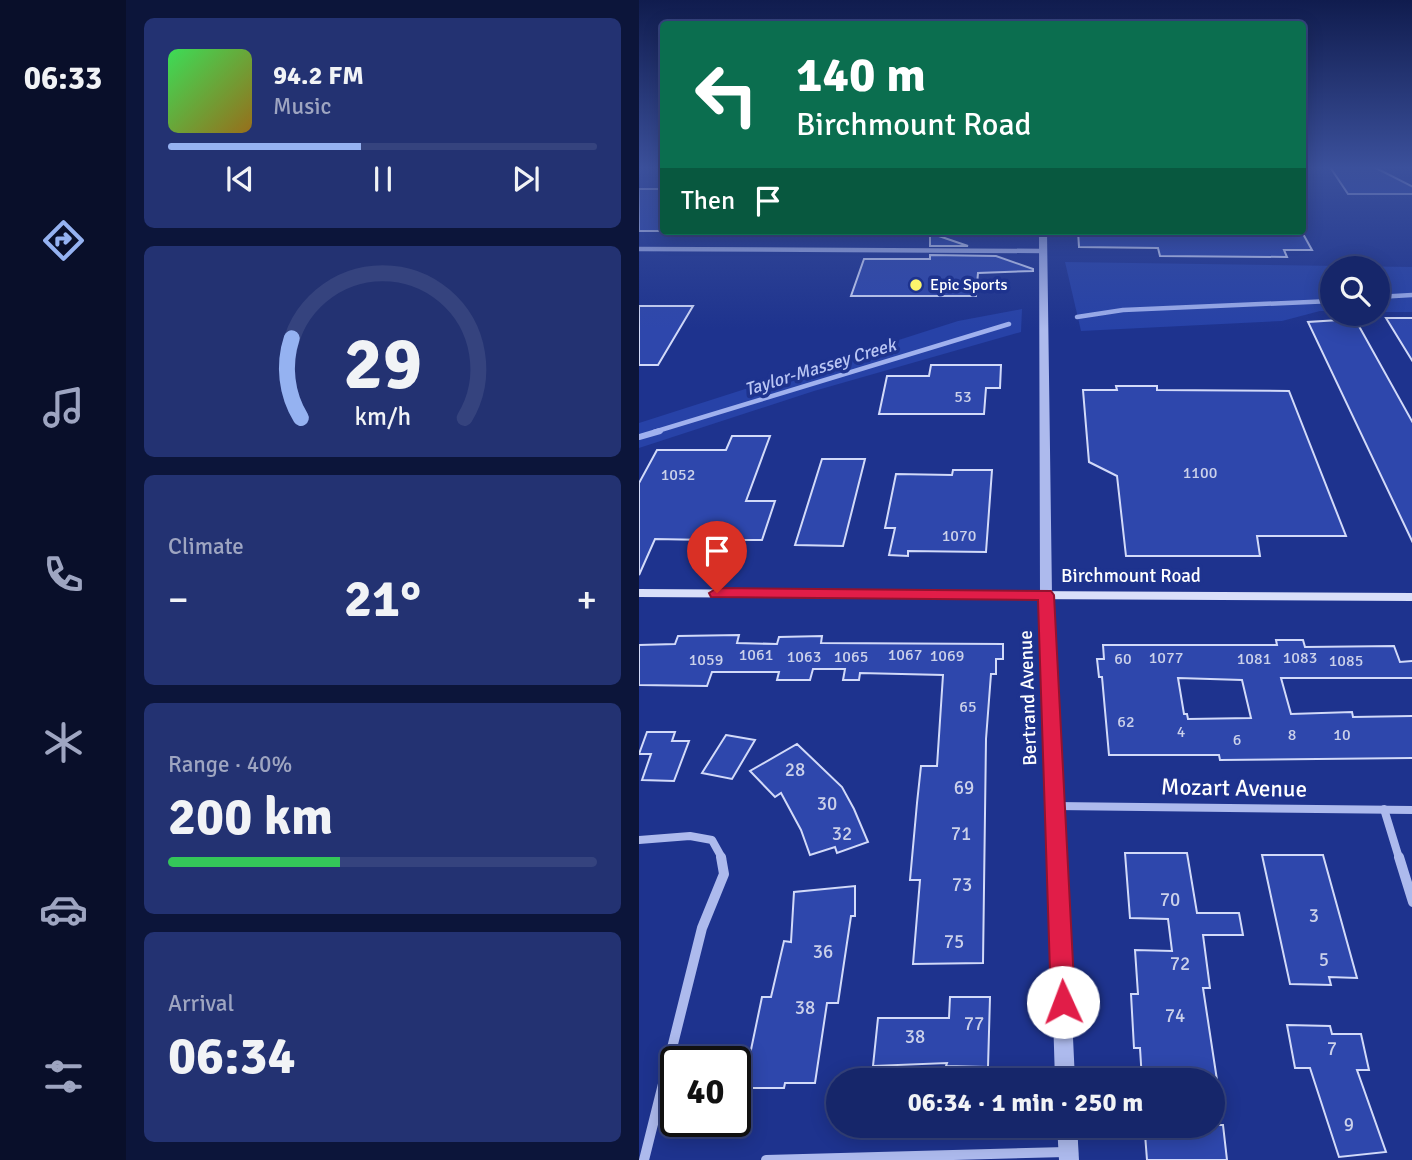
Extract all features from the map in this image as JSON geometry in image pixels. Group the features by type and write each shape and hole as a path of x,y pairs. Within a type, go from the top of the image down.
{"main road":[{"name":"Birchmount Road","path":"639,593 1412,597"}],"street":[{"name":"Bertrand Avenue","path":"1043,235 1046,595 1065,1068"},
{"path":"639,249 1043,251"},
{"name":"Mozart Avenue","path":"1056,806 1412,810"},
{"path":"1383,809 1412,901"},
{"path":"639,840 690,836 712,840 723,861 724,874 702,928 644,1160"},
{"path":"766,1160 1069,1156 1068,1138"}],"shaded area":[{"path":"1065,262 1320,266 1320,311 1282,321 1081,331"},
{"path":"1390,267 1412,267 1412,312 1390,312"},
{"path":"1022,309 1021,332 814,391 639,448 639,423 958,321"}],"building":[{"path":"639,221 660,221 660,231 639,231"},
{"path":"930,235 936,235 968,246 930,246"},
{"path":"1078,235 1304,235 1312,250 1284,250 1287,257 1160,256 1158,248 1079,247"},
{"name":"Epic Sports","path":"930,255 996,256 1033,271 978,273 976,296 851,296 864,259 930,259"},
{"path":"639,306 693,306 658,365 639,365"},
{"path":"1390,318 1413,318 1413,362 1390,325"},
{"path":"1320,321 1320,326 1359,326 1413,423 1413,543 1308,322"},
{"path":"931,365 1001,365 1000,388 986,388 984,414 879,414 887,376 929,376"},
{"path":"1116,386 1157,386 1157,390 1289,391 1346,536 1257,536 1260,556 1126,556 1117,476 1089,462 1083,390 1117,390"},
{"path":"732,436 770,436 746,501 775,501 762,540 741,540 736,554 702,554 707,540 655,539 639,575 639,483 657,450 726,450"},
{"path":"822,459 865,459 843,546 795,545"},
{"path":"953,470 992,470 986,552 908,551 908,556 889,555 895,528 885,528 896,474 952,475"},
{"path":"739,635 737,643 777,644 779,637 822,636 821,643 1003,644 1003,659 996,659 996,674 991,674 986,739 983,963 913,964 920,880 910,880 917,803 921,766 937,766 943,675 860,673 859,680 843,680 845,669 813,669 810,680 777,680 779,672 712,672 707,686 639,685 639,645 675,644 678,636"},
{"path":"1276,640 1303,640 1305,647 1394,646 1400,662 1413,661 1413,678 1281,678 1291,714 1352,712 1353,717 1413,716 1413,758 1220,760 1219,755 1109,755 1102,677 1099,677 1097,659 1104,659 1103,645 1277,645","holes":["1178,678 1242,680 1251,718 1188,719 1187,714 1184,714"]},
{"path":"647,732 675,732 672,741 689,741 674,781 642,780 651,754 639,754"},
{"path":"726,735 755,740 732,779 702,773"},
{"path":"797,744 842,787 868,842 837,853 835,847 810,855 801,830 781,793 775,797 750,771"},
{"path":"1125,853 1187,853 1197,913 1239,913 1243,935 1203,935 1210,988 1203,988 1215,1068 1141,1068 1140,1048 1134,1048 1131,994 1138,994 1135,950 1172,951 1168,919 1130,918"},
{"path":"1262,855 1323,855 1357,978 1329,977 1331,985 1290,984"},
{"path":"855,886 855,916 851,916 838,1003 827,1003 815,1083 785,1083 784,1088 751,1088 751,1050 762,997 771,997 784,941 791,942 794,892"},
{"path":"950,997 990,997 988,1067 946,1066 947,1063 873,1066 878,1018 949,1018"},
{"path":"1287,1025 1330,1026 1332,1034 1361,1034 1369,1070 1357,1070 1386,1152 1339,1157 1310,1068 1295,1068"},
{"path":"1145,1138 1224,1138 1227,1160 1147,1160"}],"waterway":[{"name":"Taylor-Massey Creek","path":"1390,296 1413,295"},
{"name":"Taylor-Massey Creek","path":"1077,317 1123,310 1320,302"},
{"name":"Taylor-Massey Creek","path":"654,432 1009,324"},
{"name":"Taylor-Massey Creek","path":"639,437 660,431"}],"place":[{"name":"Epic Sports","path":"916,285"}],"route":[{"path":"717,593 1046,595 1063,1002"}]}
